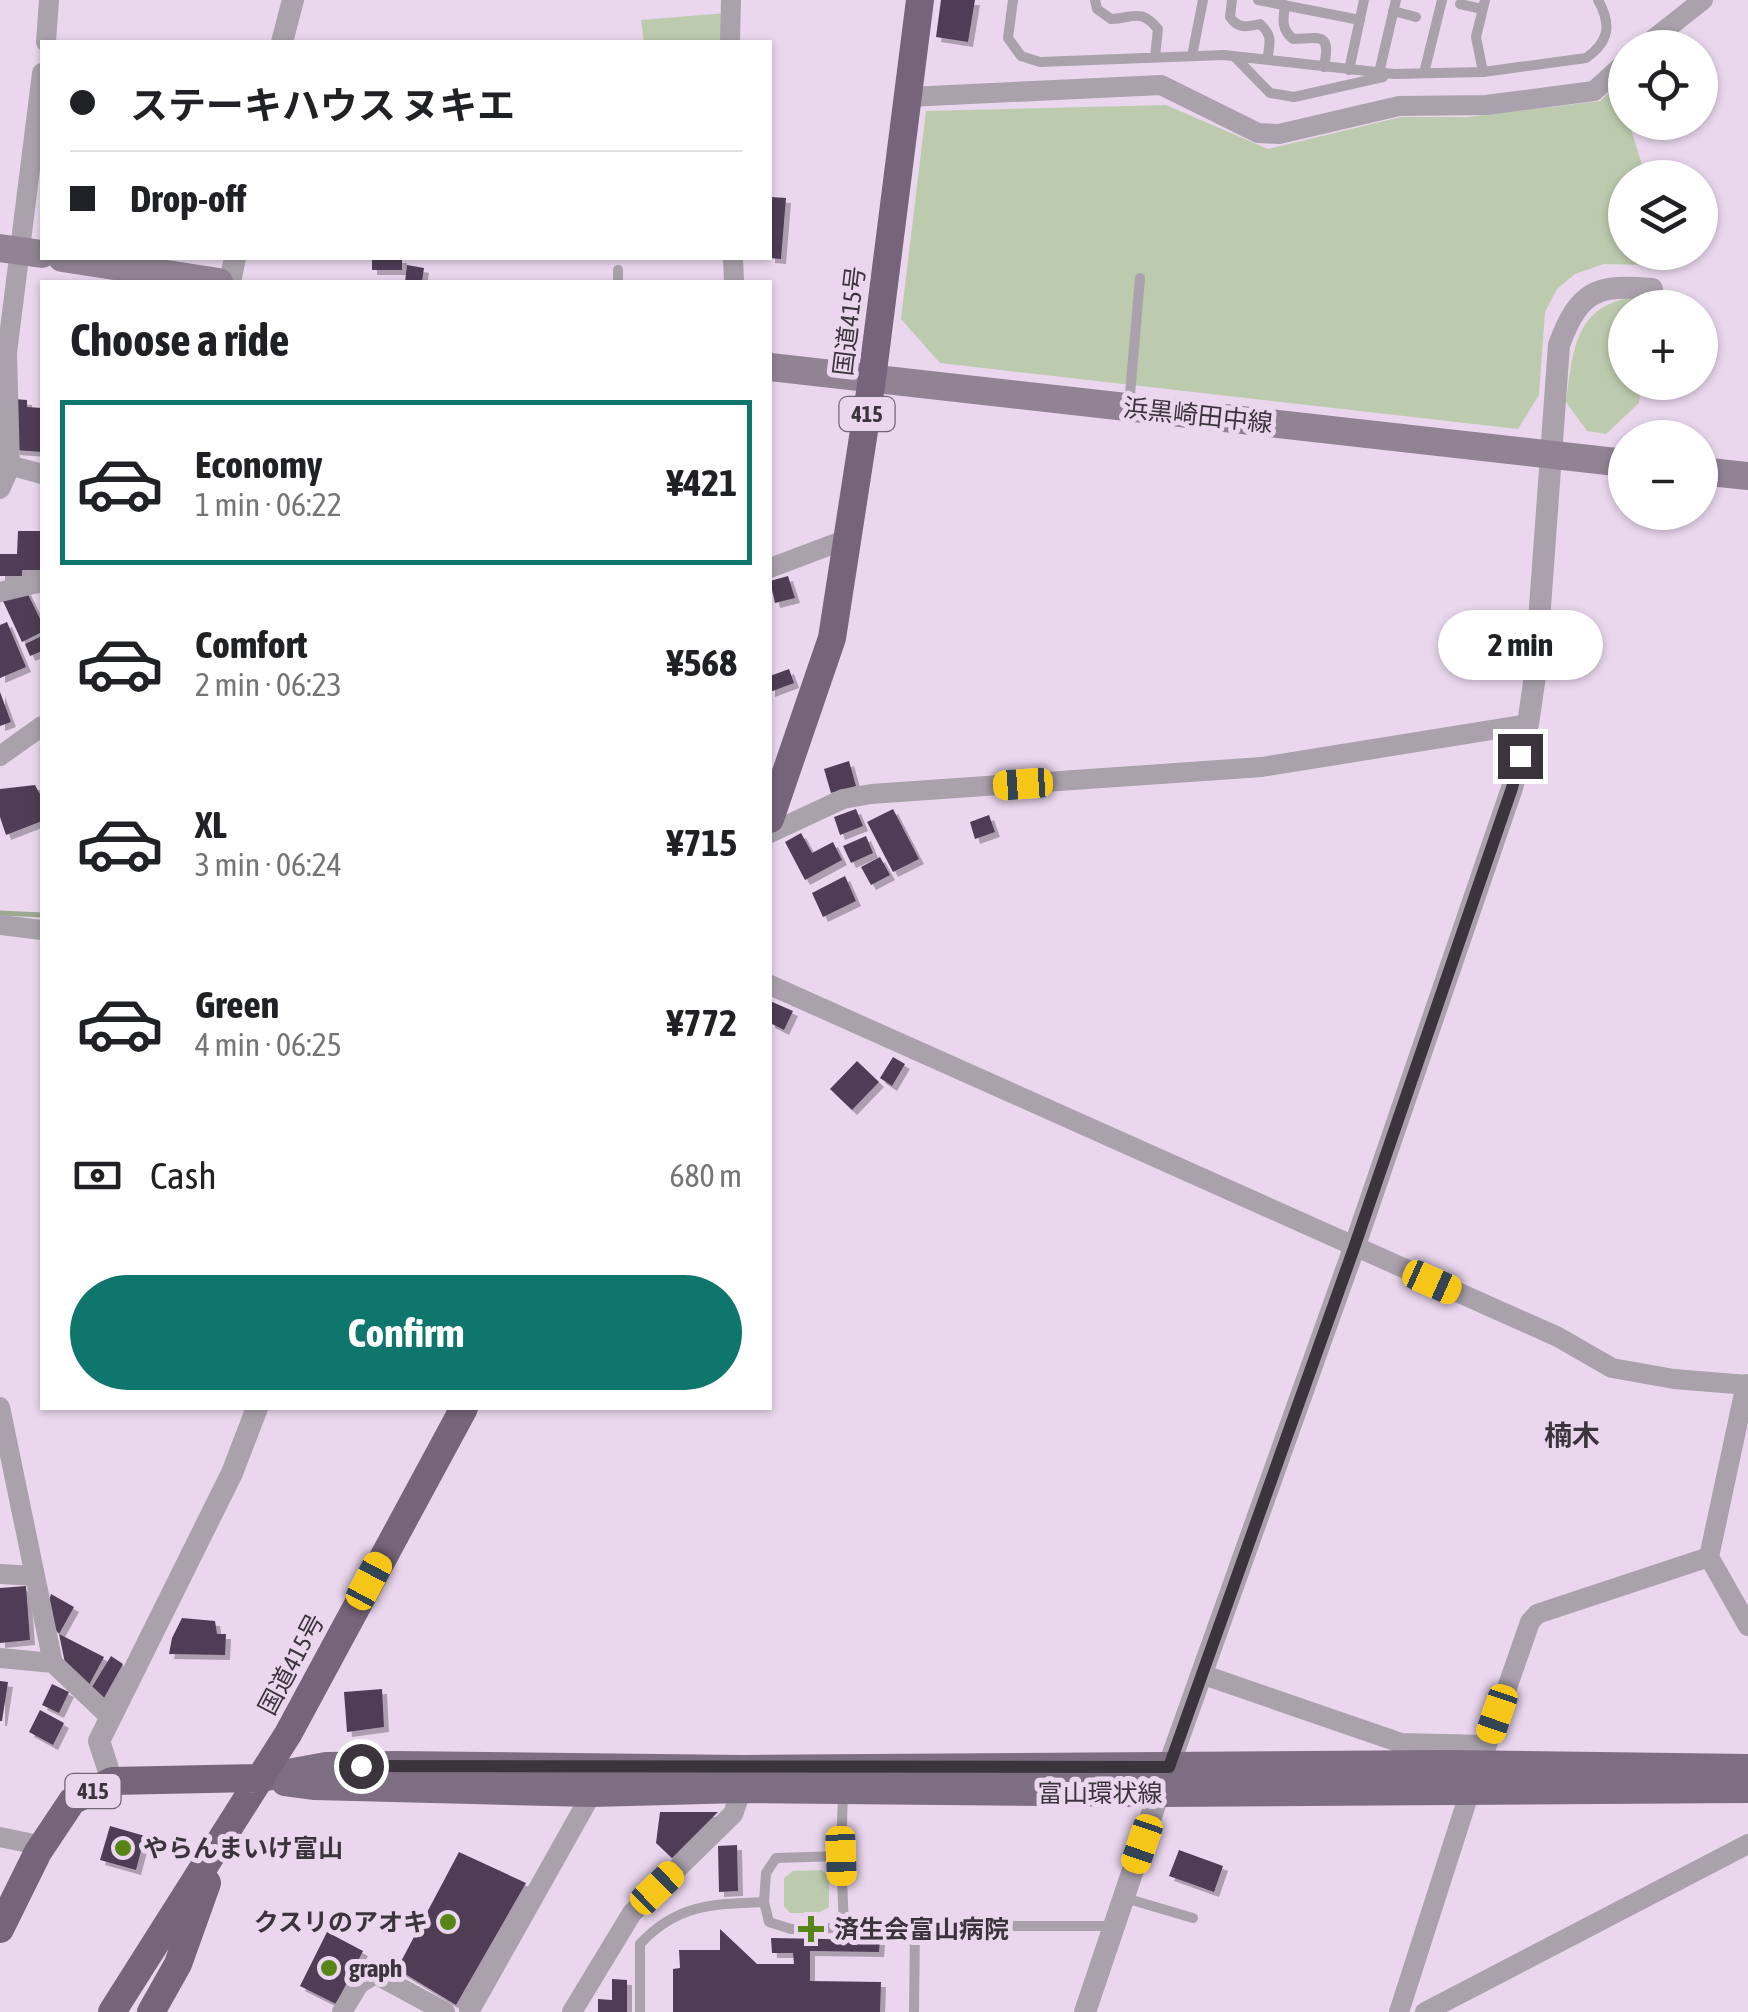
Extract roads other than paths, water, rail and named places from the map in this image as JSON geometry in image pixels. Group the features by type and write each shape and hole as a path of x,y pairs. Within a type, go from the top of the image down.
{"highway":[{"name":"国道415号","path":"772,812 832,638 872,379 920,0"},
{"name":"国道415号","path":"112,2012 261,1778 463,1410"},
{"name":"415","path":"0,1929 8,1896 72,1800 112,1782 261,1778"},
{"name":"国道415号","path":"151,2012 178,1964 222,1839"}],"main road":[{"path":"75,260 206,280"},
{"name":"浜黒崎田中線","path":"772,368 1608,461"},
{"path":"1718,473 1748,476"},
{"name":"富山環状線","path":"261,1778 326,1766 742,1779 1164,1780"},
{"name":"富山環状線","path":"261,1778 316,1786 592,1793 742,1779 844,1790 1479,1767 1748,1768"},
{"name":"富山環状線","path":"1479,1767 1748,1789"}],"street":[{"path":"46,40 48,0"},
{"path":"283,40 293,0"},
{"path":"730,40 731,0"},
{"path":"1665,30 1703,0"},
{"path":"908,97 1161,86 1258,133 1278,134 1399,106 1486,105 1594,90 1608,78"},
{"path":"0,489 5,464 6,353 40,89"},
{"path":"1085,2012 1512,788 1528,724 1534,676 1560,345 1571,312 1590,294 1620,286 1652,289"},
{"path":"5,464 40,473"},
{"path":"772,567 847,539"},
{"path":"0,592 40,582"},
{"path":"772,815 870,794 1248,768 1528,724"},
{"path":"0,756 40,727"},
{"path":"0,926 40,930"},
{"path":"772,985 1558,1337 1612,1368 1674,1379 1747,1384 1709,1557"},
{"path":"0,1406 53,1662 109,1716"},
{"path":"112,1782 99,1742 109,1716 232,1473 255,1410"},
{"path":"1709,1557 1738,1589 1748,1626"},
{"path":"1399,2012 1530,1622 1537,1614 1709,1557"},
{"path":"0,1574 34,1576"},
{"path":"0,1658 53,1662"},
{"path":"1201,1674 1479,1767"},
{"path":"572,2012 632,1913 734,1814 742,1779"},
{"path":"470,2012 592,1793"},
{"path":"0,1838 43,1846"},
{"path":"1425,2012 1748,1844"},
{"path":"342,2012 358,1984 375,1974 445,2012"}],"lane":[{"path":"1012,0 1008,38 1021,56 1040,62 1234,56 1394,74 1483,72 1586,58 1600,48 1608,33 1598,0"},
{"path":"1096,0 1097,9 1111,19 1135,14 1148,17 1158,28 1154,57"},
{"path":"1192,56 1203,0"},
{"path":"1232,0 1230,17 1235,24 1260,24 1268,31 1271,40 1267,60"},
{"path":"1261,0 1360,20"},
{"path":"1349,70 1364,0"},
{"path":"1424,73 1442,0"},
{"path":"1290,4 1285,32 1293,39 1314,35 1324,40 1328,47 1324,67"},
{"path":"1460,4 1483,5 1476,37 1483,72"},
{"path":"1379,73 1395,6 1416,17"},
{"path":"1234,56 1270,93 1294,97 1394,74"},
{"path":"618,270 618,280"},
{"path":"1129,407 1140,278"},
{"path":"844,1790 844,1928"},
{"path":"841,1856 776,1858 766,1873 764,1902 769,1922 791,1929 1114,1926"},
{"path":"1124,1898 1193,1918"},
{"path":"640,2012 640,1944 649,1934 684,1910 710,1904 764,1902"},
{"path":"914,2012 915,1926"}],"waterway":[{"path":"0,913 40,915"}],"place":[{"name":"やらんまいけ富山","path":"123,1848"},
{"name":"クスリのアオキ","path":"448,1922"},
{"name":"済生会富山病院","path":"811,1929"},
{"name":"graph","path":"329,1968"}],"district":[{"name":"楠木","path":"1572,1435"}]}
